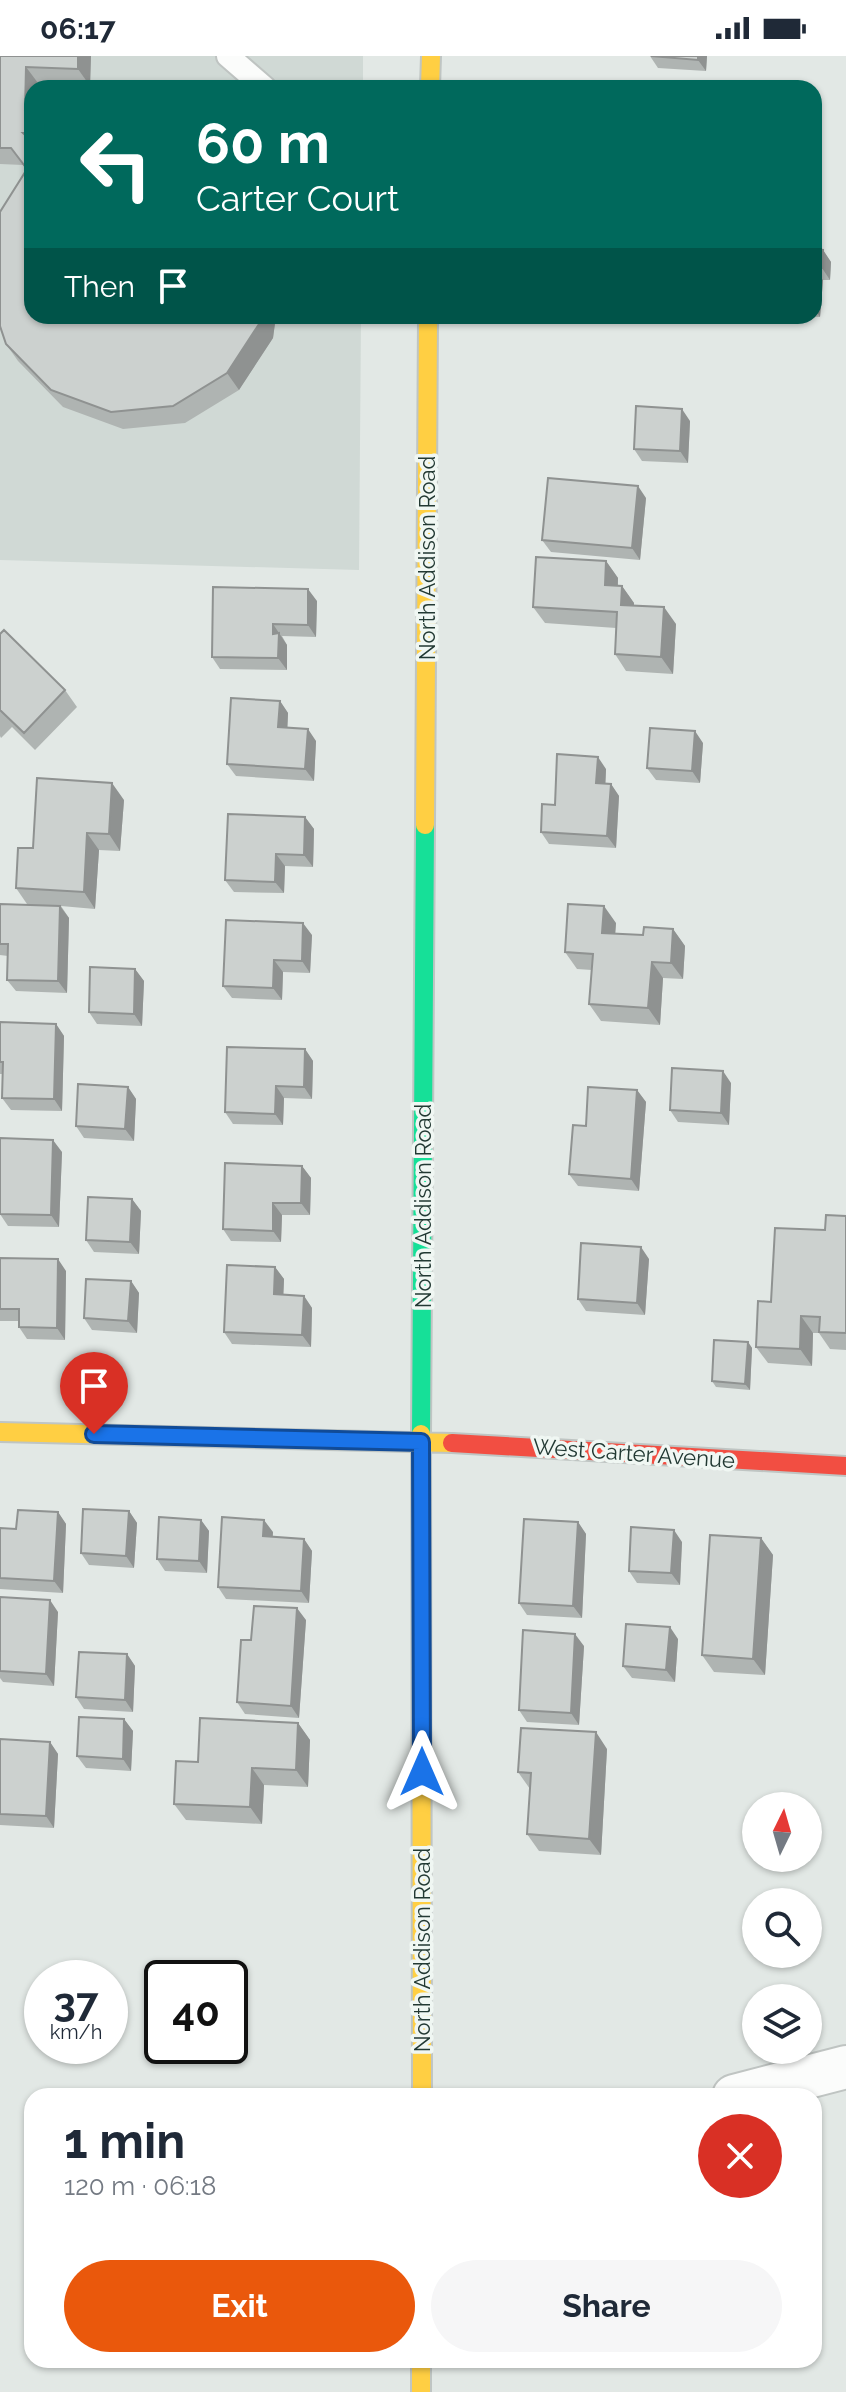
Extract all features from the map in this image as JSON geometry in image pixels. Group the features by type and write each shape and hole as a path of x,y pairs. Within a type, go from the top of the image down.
{"street":[{"path":"430,80 431,56"},
{"name":"North Addison Road","path":"422,2088 421,1442 428,324"},
{"name":"West Carter Avenue","path":"0,1432 490,1444 846,1466"},
{"path":"765,2088 846,2067"},
{"path":"421,2368 421,2392"}],"lane":[{"path":"228,56 256,80"}],"shaded area":[{"path":"0,56 363,56 363,80 24,80 24,324 361,324 359,570 0,560"}],"building":[{"path":"0,56 78,56 78,69 26,67 24,165 11,148 0,148"},
{"path":"651,56 698,56 698,60"},
{"path":"24,174 24,324 259,324 227,373 173,406 111,412 51,390 6,344 0,326 0,212"},
{"path":"636,406 682,409 680,451 634,449"},
{"path":"548,478 638,486 632,548 542,540"},
{"path":"536,557 606,561 605,585 622,586 621,605 664,607 661,657 615,654 617,612 533,607"},
{"path":"213,587 308,589 308,625 273,624 273,634 279,633 278,658 212,657"},
{"path":"4,630 65,690 24,733 0,710 0,634"},
{"path":"231,698 280,701 278,727 308,729 305,769 227,764"},
{"path":"650,728 695,731 692,771 647,768"},
{"path":"557,754 598,757 596,783 611,784 607,836 541,832 542,804 555,805"},
{"path":"37,778 112,783 109,834 87,833 84,892 16,888 18,848 33,848"},
{"path":"228,814 305,817 304,855 276,854 275,882 225,880"},
{"path":"0,904 60,906 58,981 7,980 8,944 0,944"},
{"path":"568,904 604,906 602,933 643,935 644,927 673,929 671,963 652,962 648,1008 589,1004 593,954 565,952"},
{"path":"226,920 303,923 302,961 274,960 273,988 223,986"},
{"path":"90,967 135,969 134,1014 89,1012"},
{"path":"0,1022 56,1024 54,1099 2,1098"},
{"path":"227,1047 305,1049 304,1087 276,1086 275,1114 225,1112"},
{"path":"672,1068 723,1071 721,1113 670,1110"},
{"path":"78,1084 128,1087 125,1129 76,1126"},
{"path":"588,1087 637,1090 631,1179 569,1174 573,1125 586,1126"},
{"path":"0,1138 53,1140 51,1215 0,1214"},
{"path":"225,1163 302,1166 301,1203 273,1203 273,1231 223,1229"},
{"path":"88,1197 132,1199 130,1242 86,1240"},
{"path":"826,1215 846,1216 846,1333 819,1332 820,1317 801,1316 800,1349 756,1347 758,1301 771,1302 775,1228 825,1230"},
{"path":"581,1243 641,1247 637,1303 578,1299"},
{"path":"0,1258 58,1259 57,1328 19,1327 19,1309 0,1309"},
{"path":"227,1265 275,1267 274,1294 304,1296 302,1335 224,1332"},
{"path":"86,1279 131,1281 128,1321 84,1318"},
{"path":"714,1340 748,1342 745,1384 712,1381"},
{"path":"83,1509 129,1511 126,1556 81,1553"},
{"path":"18,1510 58,1512 54,1581 0,1578 0,1528 16,1529"},
{"path":"159,1517 201,1520 199,1561 157,1559"},
{"path":"222,1517 264,1520 263,1536 304,1539 301,1591 218,1587"},
{"path":"524,1519 578,1522 573,1606 519,1603"},
{"path":"631,1527 674,1530 671,1573 629,1571"},
{"path":"710,1535 761,1538 753,1659 702,1655"},
{"path":"0,1597 50,1600 46,1674 0,1671"},
{"path":"254,1606 297,1608 291,1706 237,1702 241,1640 251,1640"},
{"path":"626,1624 670,1627 666,1670 623,1666"},
{"path":"523,1630 575,1634 571,1713 519,1710"},
{"path":"79,1652 127,1654 125,1700 76,1697"},
{"path":"79,1717 124,1719 123,1759 77,1756"},
{"path":"200,1718 298,1723 296,1770 252,1768 250,1807 174,1804 176,1761 198,1762"},
{"path":"521,1728 596,1732 589,1839 527,1834 531,1773 518,1772"},
{"path":"0,1739 50,1742 46,1816 0,1814"}],"traffic: fast":[{"path":"421,1434 425,825"}],"traffic: slow":[{"path":"430,80 431,56"},
{"path":"425,825 428,324"},
{"path":"0,1432 452,1443"},
{"path":"421,1434 422,2088"},
{"path":"421,2368 421,2392"}],"traffic: jam":[{"path":"452,1443 846,1466"}],"route":[{"path":"94,1434 421,1442 422,1772"}]}
